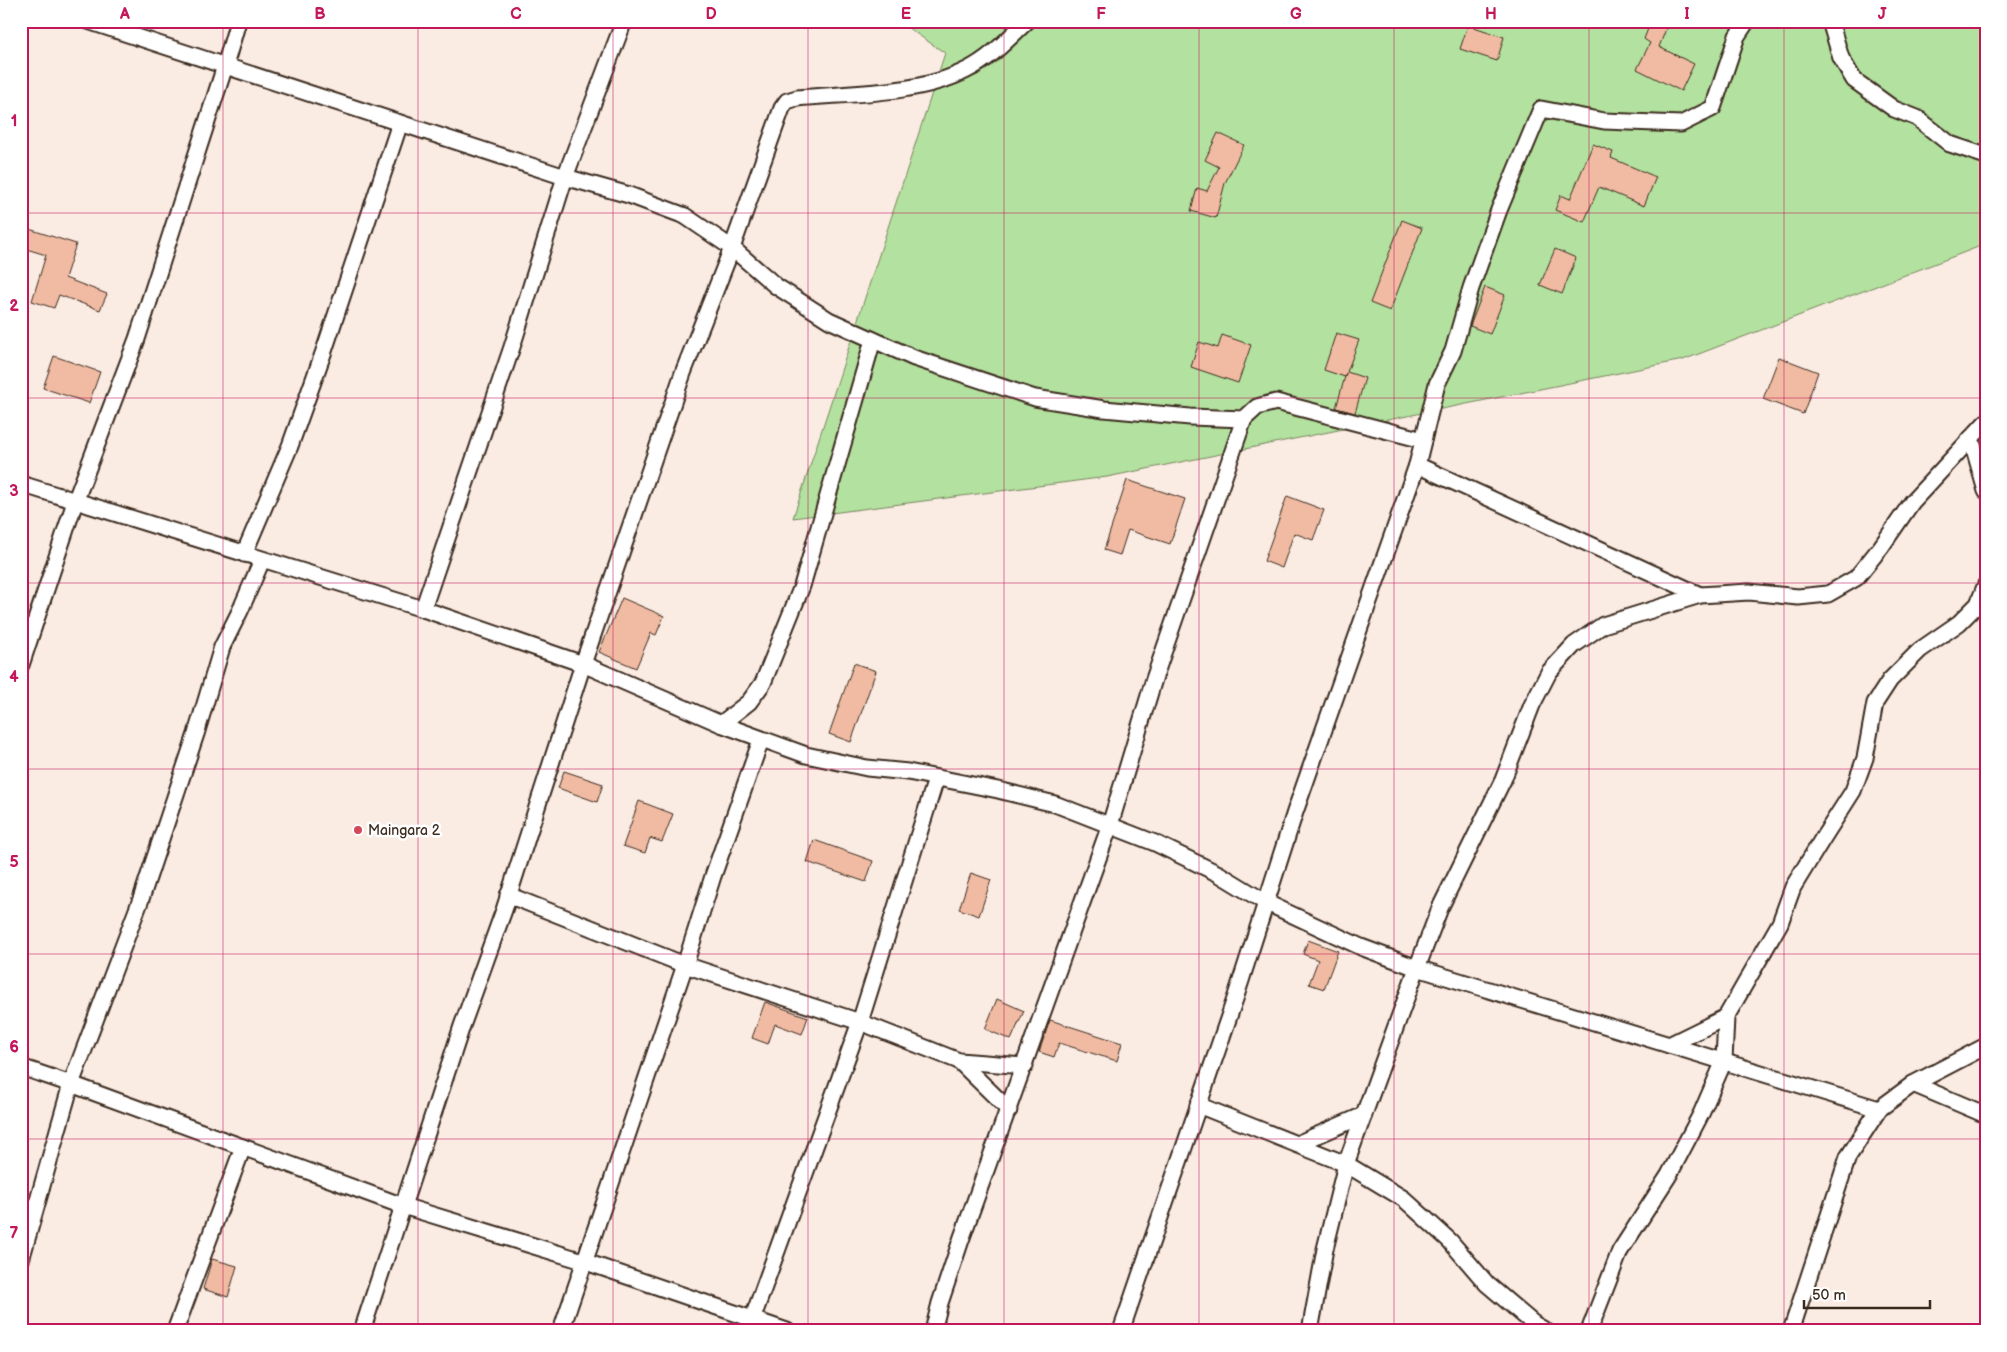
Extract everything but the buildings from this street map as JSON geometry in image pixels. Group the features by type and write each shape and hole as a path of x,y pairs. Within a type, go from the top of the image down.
{"street":[{"path":"88,21 565,177 629,195 685,216 732,248 784,291 829,320 914,358 1035,398 1104,409 1190,417 1244,419"},
{"path":"21,666 75,502 137,339 238,21"},
{"path":"423,610 512,347 565,177 624,21"},
{"path":"362,1331 583,664 683,373 732,248 782,108 787,101 797,98 896,89 949,77 968,70 983,60 1027,21"},
{"path":"1121,1331 1236,996 1265,902 1417,465 1437,384 1453,351 1471,288 1541,109 1604,121 1681,124 1713,108 1737,36 1747,21"},
{"path":"1830,21 1841,58 1854,80 1894,108 1917,118 1950,144 1986,156"},
{"path":"244,554 290,446 324,351 400,123"},
{"path":"721,724 749,702 763,683 802,586 873,340"},
{"path":"933,1331 940,1303 961,1240 1110,825 1154,679 1244,419 1257,407 1276,402 1423,440"},
{"path":"1310,1331 1325,1249 1346,1164 1364,1114 1440,908 1503,780 1532,705 1549,672 1574,645 1603,625 1700,595 1749,592 1798,597 1828,594 1856,578 1881,547 1912,502 1986,422"},
{"path":"1971,438 1986,491"},
{"path":"1417,465 1700,595"},
{"path":"21,484 423,610 583,664 761,740 814,756 867,768 908,772 998,790 1055,804 1155,843 1220,874 1265,902 1360,947 1417,968 1724,1060 1879,1109"},
{"path":"21,1260 71,1084 141,899 196,734 222,647 262,560"},
{"path":"1589,1331 1620,1251 1669,1174 1701,1114 1724,1060 1726,1017 1780,923 1794,887 1853,791 1865,758 1875,703 1890,680 1920,650 1959,623 1978,604 1986,584"},
{"path":"561,1331 685,965 713,876 761,740"},
{"path":"750,1325 860,1022 936,778"},
{"path":"508,895 685,965 860,1022 959,1061 1025,1066"},
{"path":"1670,1045 1726,1017"},
{"path":"1791,1331 1848,1157 1879,1109 1913,1084 1986,1046"},
{"path":"959,1061 1009,1110"},
{"path":"21,1067 403,1206 584,1261 750,1325 786,1331"},
{"path":"1913,1084 1986,1114"},
{"path":"1198,1105 1346,1164 1404,1199 1450,1241 1487,1284 1534,1324 1546,1331"},
{"path":"1297,1144 1364,1114"},
{"path":"175,1331 242,1147"}],"green space":[{"path":"898,21 1986,21 1986,244 1683,360 1107,477 793,518 945,53"}],"place":[{"name":"Maingara 2","path":"358,830"}]}
